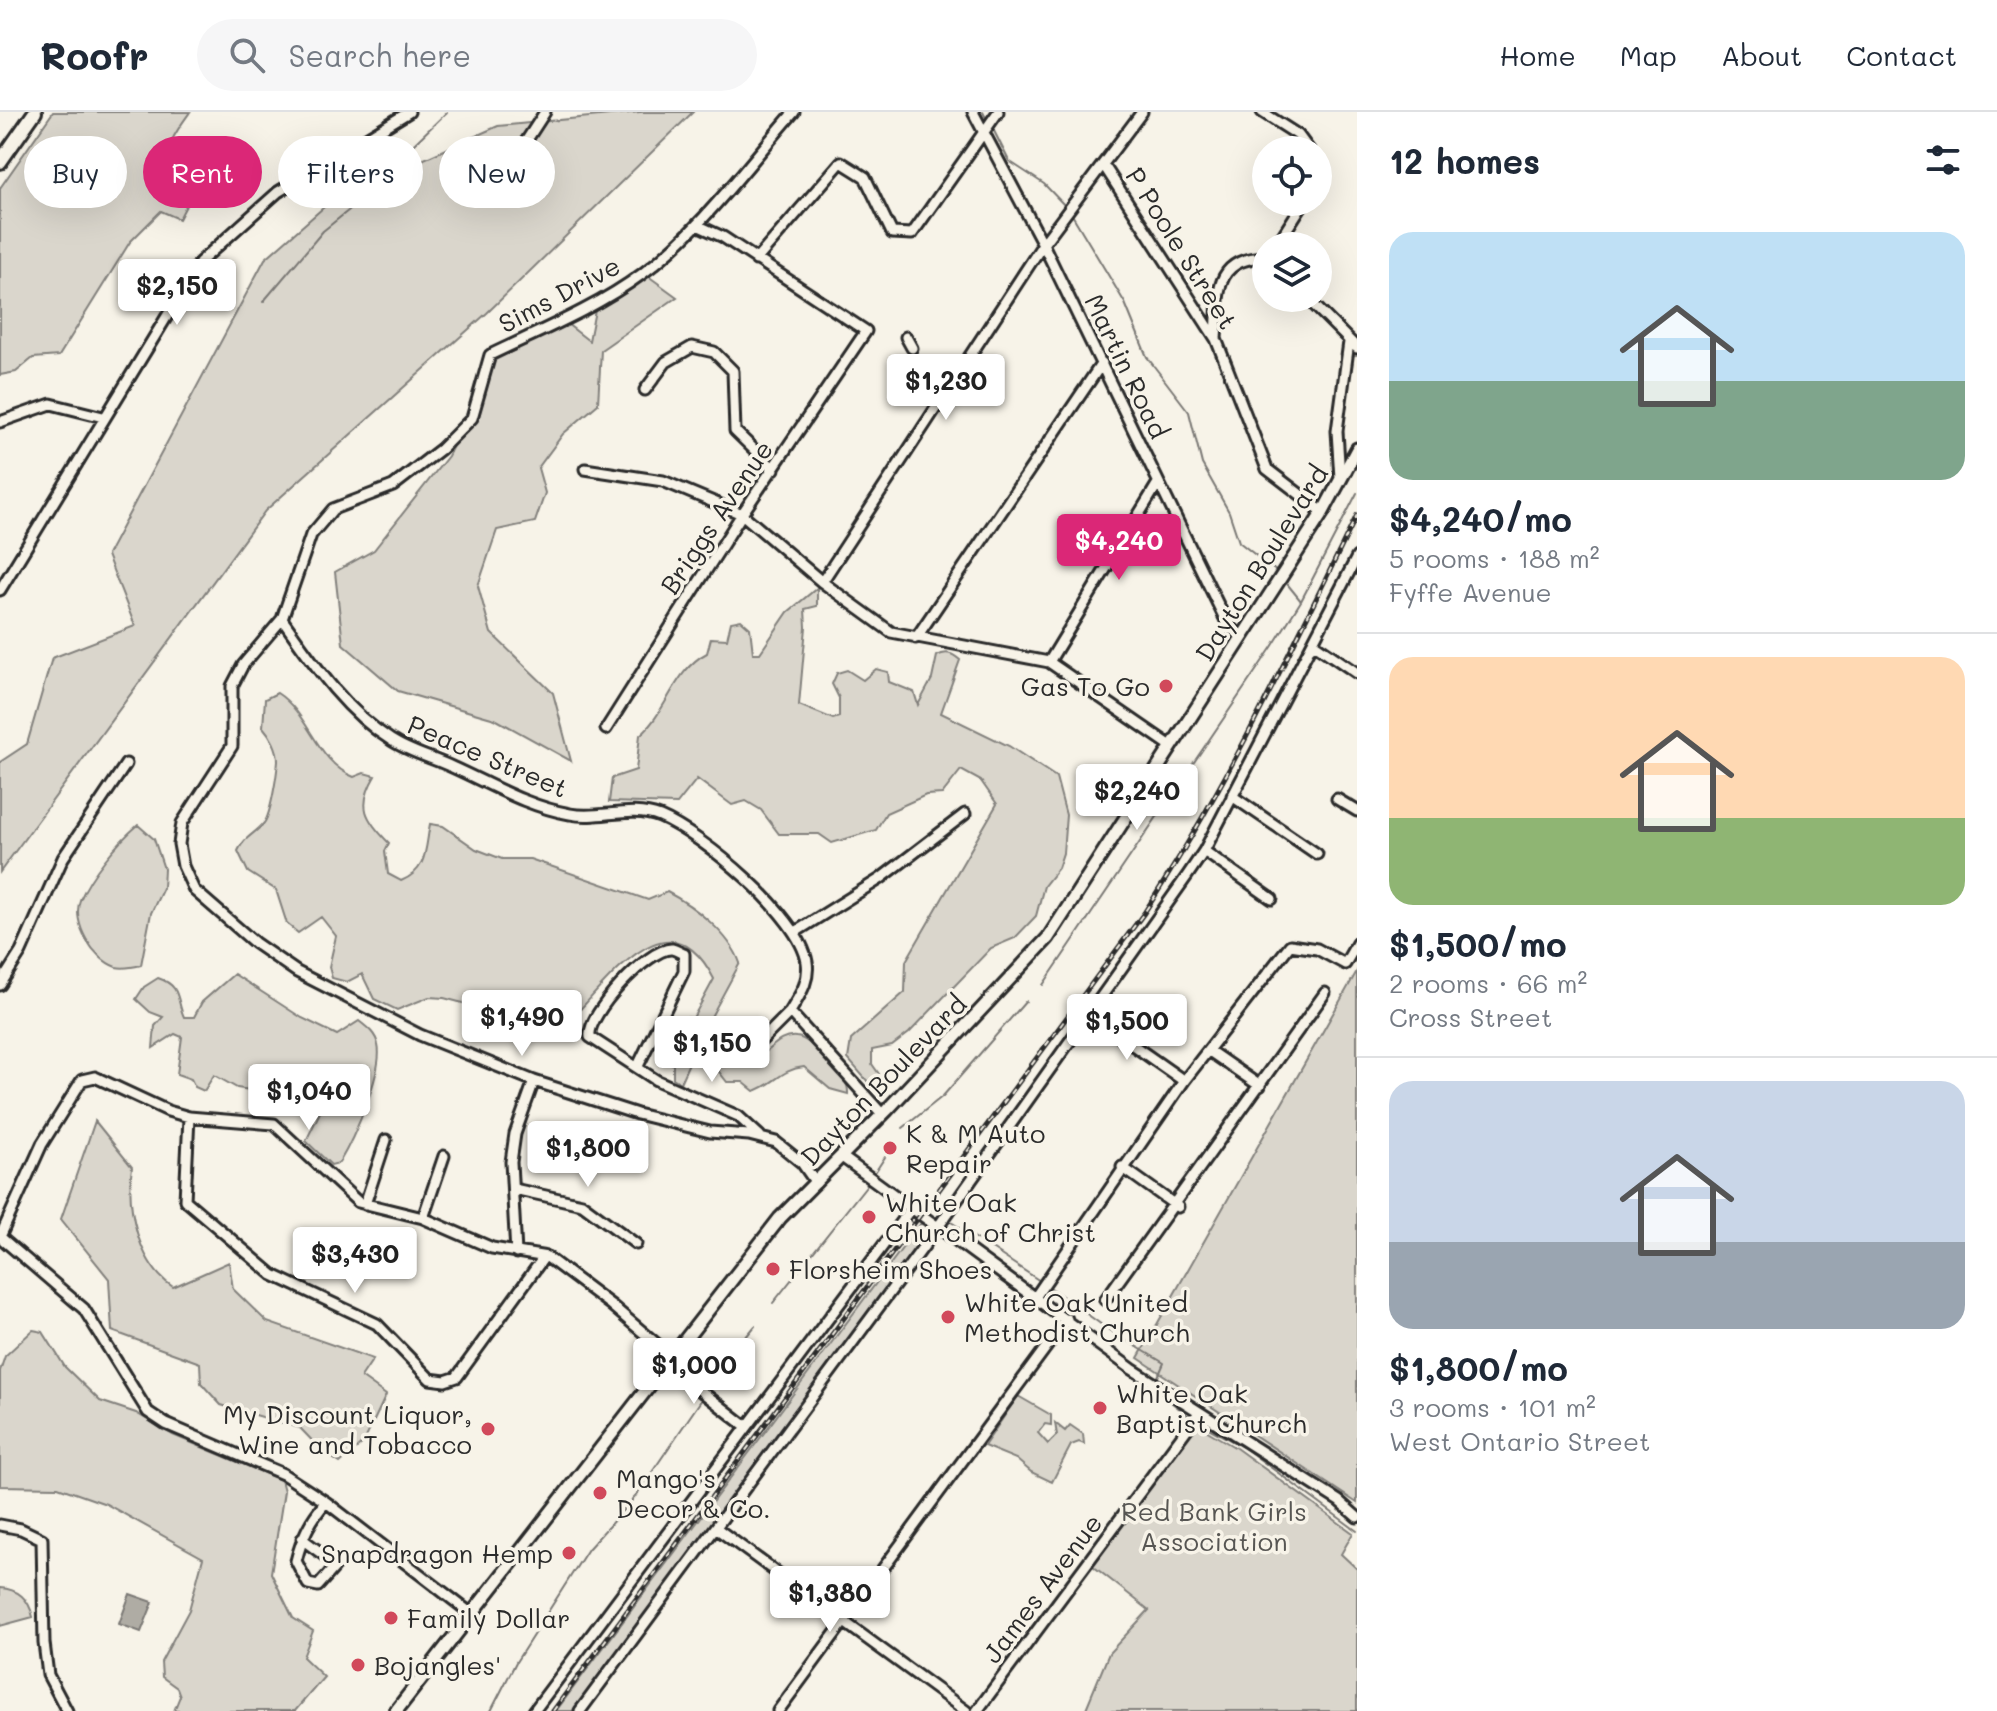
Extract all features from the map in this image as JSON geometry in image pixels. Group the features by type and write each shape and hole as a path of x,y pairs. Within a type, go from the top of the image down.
{"highway":[{"path":"0,162 35,112"}],"main road":[{"name":"Dayton Boulevard","path":"396,1711 780,1218 883,1115 1048,938 1323,512 1357,449"}],"street":[{"path":"0,590 200,262 278,192 409,112"},
{"path":"529,136 545,112"},
{"name":"Sims Drive","path":"760,1136 710,1132 671,1124 534,1081 420,1035 297,972 216,913 194,890 183,866 179,844 182,823 221,768 232,746 232,686 243,665 282,619 311,535 333,509 393,486 441,449 472,418 490,355 596,305 644,273 697,225 794,112"},
{"name":"Martin Road","path":"973,112 1043,244 1229,627 1242,636"},
{"path":"697,225 723,237 756,260 841,162 865,177 892,233 912,234 998,112"},
{"path":"822,582 1043,244 1142,112"},
{"path":"1262,112 1299,136"},
{"name":"P Poole Street","path":"1103,164 1216,339 1267,469 1323,512"},
{"path":"1216,339 1224,274 1234,264 1252,257"},
{"name":"Briggs Avenue","path":"606,729 742,514 866,331 756,260"},
{"path":"1321,312 1353,345 1337,431 1340,478"},
{"path":"906,337 912,348"},
{"path":"645,390 666,362 687,349 692,347 714,352 733,371 735,431 774,469"},
{"path":"916,638 1102,363"},
{"path":"0,422 51,404 103,417"},
{"path":"585,469 663,481 742,514 868,619 891,632 1049,662 1171,746"},
{"path":"1049,662 1158,483"},
{"path":"580,1711 938,1227 1204,851 1357,557"},
{"name":"Peace Street","path":"282,619 322,676 391,741 519,799 570,815 633,811 657,816 683,828 722,856 797,931"},
{"path":"1313,643 1357,673"},
{"path":"0,985 21,952 63,858 126,764"},
{"path":"1232,796 1317,854"},
{"path":"1337,799 1357,811"},
{"path":"753,1049 790,1012 807,983 807,962 797,931 880,879 965,814"},
{"path":"1204,851 1272,899"},
{"path":"1036,1296 1184,1081 1290,945 1317,949 1345,964 1357,943"},
{"path":"638,1066 684,971 684,954 673,949 661,952 621,983 588,1027 590,1037 656,1080 738,1116 760,1136 792,1154 816,1183"},
{"path":"1105,1300 1177,1206 1325,993"},
{"path":"790,1012 883,1115"},
{"path":"1090,1015 1184,1081"},
{"path":"1208,1050 1260,1086"},
{"path":"473,1615 326,1502 271,1468 166,1424 148,1412 84,1309 0,1237 42,1144 82,1080 95,1077 168,1111 189,1117 274,1124 348,1196 365,1204 423,1218 492,1248 544,1257 608,1302 659,1346 678,1373 747,1427"},
{"path":"516,1253 511,1162 515,1134 534,1081"},
{"path":"189,1117 185,1200 273,1275 377,1324 430,1379 445,1381 457,1377 544,1257"},
{"path":"365,1204 386,1140"},
{"path":"423,1218 444,1156"},
{"path":"842,1157 1198,1414 1339,1501 1357,1517"},
{"path":"1122,1167 1177,1206"},
{"path":"514,1189 582,1204 636,1244"},
{"path":"534,1711 912,1207"},
{"path":"778,1711 1067,1319"},
{"name":"James Avenue","path":"977,1711 1198,1414"},
{"path":"302,1539 332,1561 334,1568 318,1586 308,1584 296,1561 302,1539 310,1519 326,1502"},
{"path":"0,1525 42,1539 44,1643 48,1675 67,1711"},
{"path":"716,1528 843,1624 966,1711"}],"green space":[{"path":"53,112 190,112 175,136 143,136 143,208 185,208 179,219 161,211 130,242 59,356 33,358 16,372 0,375 0,188 24,154 24,208 127,208 127,136 36,136"},
{"path":"640,112 693,112 487,313 265,511 0,872 0,762 27,744 52,658 135,626 107,555 265,259 323,208 423,208 423,159 439,152 439,208 555,208 555,136 476,136 498,126"},
{"path":"644,273 677,297 601,350 598,404 563,434 538,468 545,493 535,522 497,530 478,586 491,633 553,693 571,761 495,719 398,691 343,644 335,572 374,550 448,456 495,360 567,324 589,341 596,305"},
{"path":"817,588 817,606 805,609 799,705 833,719 839,717 839,698 832,684 837,673 847,670 863,680 876,669 888,672 889,682 914,692 918,705 932,679 937,656 952,654 960,660 941,713 1009,746 1056,777 1066,815 1063,853 1058,868 1044,886 1036,916 1015,938 991,948 909,1033 892,1046 872,1050 872,1064 879,1074 868,1082 848,1059 851,1040 905,992 906,961 997,804 981,781 961,770 942,794 926,795 886,813 876,830 832,843 819,834 779,834 761,810 746,801 732,805 697,779 677,804 609,802 612,778 636,770 640,735 686,670 707,653 711,638 727,639 731,622 741,620 750,628 753,653 760,653 788,612"},
{"path":"277,693 298,713 322,749 341,770 354,777 364,773 375,776 366,796 366,812 374,827 389,843 385,851 388,874 401,881 416,871 424,858 430,824 443,826 476,849 502,859 530,859 648,900 667,892 720,931 740,963 705,1028 716,1048 730,1056 745,1059 759,1056 783,1039 801,1038 842,1077 848,1094 830,1089 804,1067 789,1071 754,1091 743,1082 727,1082 705,1054 693,1054 680,1083 673,1078 673,1065 660,1053 662,1030 678,1017 693,1018 714,979 695,953 676,942 656,943 636,954 561,1029 444,998 429,997 397,1010 374,999 362,974 347,982 332,978 329,967 336,936 321,917 298,933 287,924 276,890 248,872 238,851 243,842 264,823 271,803 278,756 274,743 263,727 265,699"},
{"path":"138,825 154,839 164,869 163,888 151,913 141,965 119,968 100,957 86,940 78,909 85,890 98,870"},
{"path":"1357,971 1357,1503 1138,1358"},
{"path":"234,974 302,1018 337,1035 359,1021 375,1038 379,1057 372,1088 339,1163 331,1165 306,1141 322,1108 323,1096 310,1085 279,1074 263,1074 250,1090 237,1088 214,1075 204,1091 195,1087 191,1079 177,1074 182,1037 175,1034 153,1048 155,1026 163,1017 150,1012 136,999 144,987 158,978 166,981 175,989 184,1017 194,1017 202,1002"},
{"path":"95,1121 132,1167 131,1199 137,1233 151,1264 161,1277 173,1287 229,1262 233,1289 267,1322 373,1359 361,1377 386,1395 364,1442 340,1463 322,1451 300,1428 221,1405 201,1383 200,1363 112,1331 109,1279 61,1219"},
{"path":"921,1223 930,1229 574,1711 556,1711"},
{"path":"33,1330 43,1332 65,1367 100,1401 136,1413 173,1435 281,1480 284,1491 271,1573 293,1618 313,1631 303,1657 324,1677 295,1711 174,1711 180,1696 177,1688 162,1677 161,1662 189,1610 203,1558 106,1504 58,1487 0,1486 0,1371 5,1356"},
{"path":"1018,1396 1051,1415 1051,1425 1045,1424 1038,1433 1048,1444 1057,1435 1055,1423 1065,1431 1070,1425 1083,1434 1084,1444 1071,1445 1052,1482 1031,1472 1016,1459 984,1446"},
{"name":"Red Bank Girls Association","path":"1194,1423 1236,1448 1353,1533 1341,1554 1357,1569 1357,1711 1085,1711 1109,1653 1149,1610 1093,1566 1093,1561"},
{"path":"0,1588 13,1590 22,1596 33,1617 0,1626"}],"shaded area":[{"path":"130,1594 153,1602 141,1632 119,1624"}],"waterway":[{"path":"263,302 323,231 369,194 383,174 447,112"},
{"path":"983,112 988,122"},
{"path":"992,127 1009,161 1044,184 1067,208"},
{"path":"1071,213 1125,303 1147,357 1189,412 1202,464 1229,512 1239,542 1277,572"},
{"path":"1043,985 1272,647 1301,601 1357,493"},
{"path":"1284,580 1301,601"},
{"path":"903,1128 943,1096 1026,1001"},
{"path":"872,1177 885,1157"},
{"path":"773,1303 869,1182"},
{"path":"927,1206 943,1216"},
{"path":"948,1220 1043,1283"},
{"path":"1048,1286 1109,1330 1164,1363 1157,1379"},
{"path":"708,1391 726,1361 755,1326"},
{"path":"1156,1390 1191,1418"},
{"path":"491,1711 516,1662 588,1549 635,1497 702,1399"},
{"path":"1196,1421 1243,1447 1357,1531"}],"railway":[{"path":"553,1711 1144,913 1230,768 1357,515"}],"place":[{"name":"Gas To Go","path":"1166,686"},
{"name":"K & M Auto Repair","path":"890,1148"},
{"name":"White Oak Church of Christ","path":"869,1217"},
{"name":"Florsheim Shoes","path":"773,1269"},
{"name":"White Oak United Methodist Church","path":"948,1317"},
{"name":"White Oak Baptist Church","path":"1100,1408"},
{"name":"My Discount Liquor, Wine and Tobacco","path":"488,1429"},
{"name":"Mango's Decor & Co.","path":"600,1493"},
{"name":"Snapdragon Hemp","path":"569,1553"},
{"name":"Family Dollar","path":"391,1618"},
{"name":"Bojangles'","path":"358,1665"}]}
